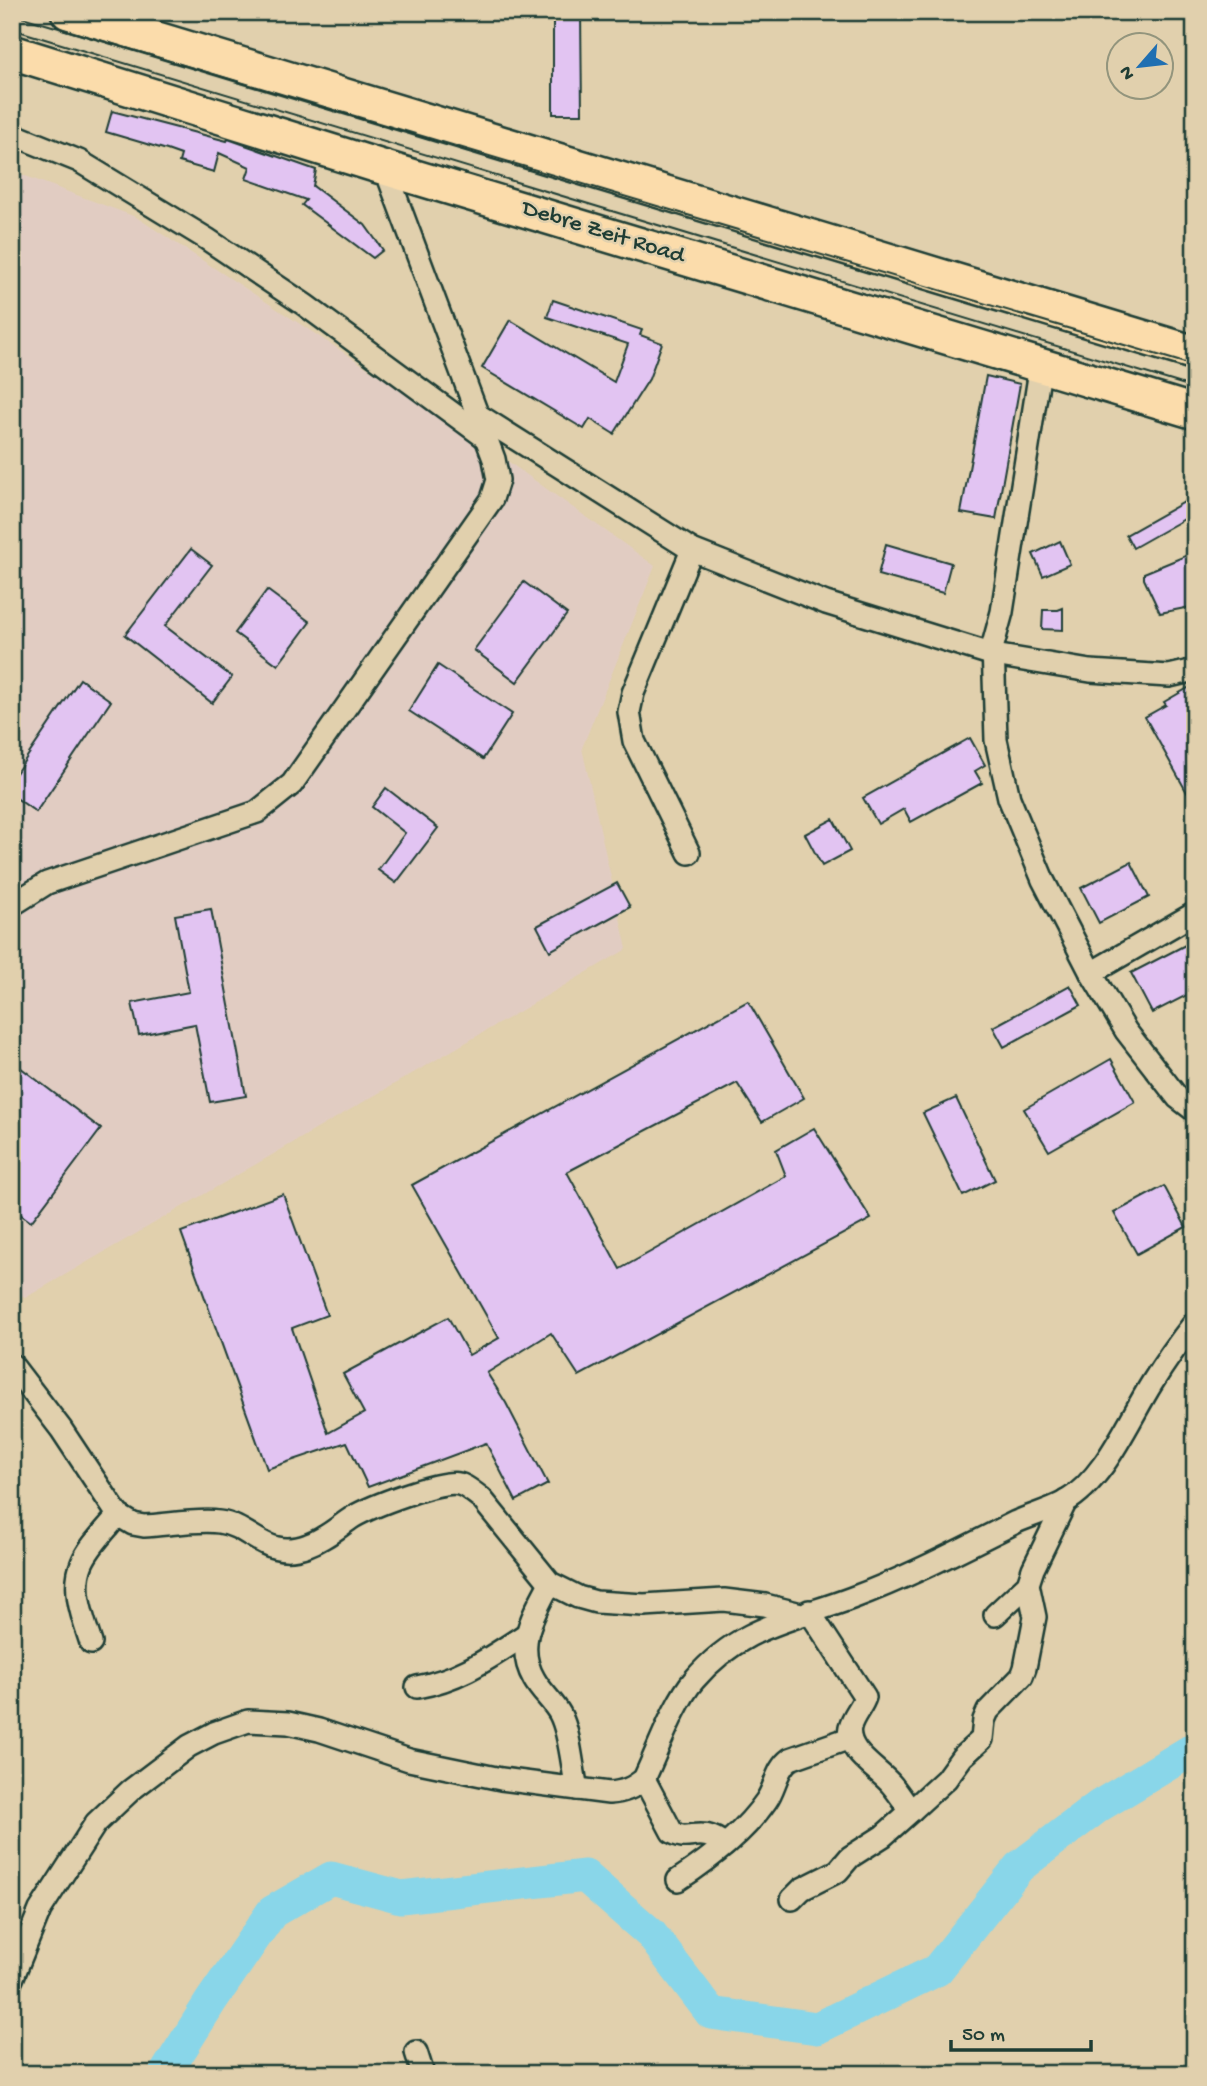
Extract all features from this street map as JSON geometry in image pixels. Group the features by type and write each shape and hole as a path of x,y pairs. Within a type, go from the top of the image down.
{"main road":[{"path":"68,12 1195,353"},
{"name":"Debre Zeit Road","path":"12,52 385,168 1195,412"}],"street":[{"path":"12,134 79,161 207,239 305,305 486,438"},
{"path":"12,905 47,883 257,812 292,784 492,499 498,480 494,459 385,168"},
{"path":"1041,364 1002,612 993,645 996,740 1009,798 1043,880 1091,973 1126,1031 1178,1098 1195,1111"},
{"path":"478,415 692,551 826,603 994,655 1090,671 1169,677 1195,670"},
{"path":"689,853 634,741 629,712 634,693 692,551"},
{"path":"1091,973 1195,913"},
{"path":"12,1979 40,1910 96,1823 131,1790 189,1746 214,1733 248,1721 288,1723 319,1730 409,1760 501,1779 622,1793 644,1779 683,1696 694,1680 729,1647 761,1629 913,1574 1027,1517 1066,1501 1092,1479 1114,1448 1152,1383 1191,1330"},
{"path":"12,1365 61,1429 118,1515 133,1524 144,1526 219,1522 268,1545 291,1550 323,1539 354,1516 369,1509 443,1484 457,1483 481,1498 550,1583 578,1597 596,1602 644,1605 724,1600 805,1612 865,1697 856,1711 850,1728 850,1738 862,1756 891,1784 911,1811"},
{"path":"995,1615 1028,1584 1066,1501"},
{"path":"90,1643 79,1605 82,1564 118,1515"},
{"path":"550,1583 525,1634 524,1651 532,1677 564,1722 577,1789"},
{"path":"792,1899 802,1889 838,1871 850,1857 883,1836 946,1779 962,1757 982,1739 988,1711 1022,1676 1035,1617 1028,1584"},
{"path":"417,1687 468,1671 525,1634"},
{"path":"678,1880 725,1845 766,1802 784,1763 850,1738"},
{"path":"644,1779 672,1832 683,1837 707,1834 725,1845"},
{"path":"416,2052 423,2074"}],"shaded area":[{"path":"12,171 136,217 478,440 655,566 582,748 627,949 25,1298 12,1289"}],"building":[{"path":"553,12 581,12 582,114 553,114"},
{"path":"112,111 227,141 228,139 316,170 313,186 365,225 383,250 373,258 302,205 306,200 246,179 250,167 219,153 214,172 179,162 181,155 106,132"},
{"path":"553,300 642,330 640,335 662,343 649,379 614,434 590,419 584,429 482,368 510,320 614,382 628,344 547,317"},
{"path":"986,376 1020,384 996,519 961,513"},
{"path":"1195,496 1195,513 1133,548 1126,535"},
{"path":"1060,541 1070,564 1043,576 1033,554"},
{"path":"886,544 951,563 943,593 878,575"},
{"path":"191,549 212,565 165,626 232,677 212,703 125,635"},
{"path":"1195,552 1195,606 1160,613 1144,579 1144,573"},
{"path":"524,582 567,614 517,682 474,650"},
{"path":"267,590 310,622 278,665 235,633"},
{"path":"1063,608 1063,630 1042,629 1043,610"},
{"path":"438,665 512,714 483,759 409,711"},
{"path":"80,679 111,701 36,812 12,795 12,779"},
{"path":"1195,684 1195,807 1145,717"},
{"path":"970,738 985,765 975,771 982,783 911,822 904,809 878,824 863,798"},
{"path":"386,788 438,828 396,883 378,870 405,833 372,807"},
{"path":"833,819 850,851 822,866 805,834"},
{"path":"1131,862 1149,897 1099,923 1081,888"},
{"path":"617,883 630,907 550,951 537,926"},
{"path":"211,909 246,1096 210,1102 195,1024 139,1035 132,1003 189,992 175,915"},
{"path":"1195,940 1195,991 1152,1013 1131,973"},
{"path":"1070,985 1081,1005 1004,1047 993,1027"},
{"path":"748,1001 804,1098 762,1122 737,1083 567,1172 620,1269 786,1176 776,1150 814,1128 871,1219 579,1376 551,1333 487,1373 506,1403 548,1484 516,1501 486,1443 368,1487 347,1442 267,1469 181,1232 283,1194 327,1315 292,1328 328,1433 364,1413 343,1374 448,1317 469,1355 499,1338 412,1185"},
{"path":"1111,1059 1135,1102 1049,1151 1024,1109"},
{"path":"12,1061 101,1129 31,1222 12,1208"},
{"path":"956,1098 995,1180 963,1196 923,1113"},
{"path":"1164,1186 1186,1227 1137,1254 1114,1213"}],"waterway":[{"path":"165,2074 272,1912 331,1878 401,1897 585,1876 651,1934 711,2013 817,2028 937,1970 1019,1867 1099,1806 1195,1748"}],"tram line":[{"path":"12,14 1195,366"},
{"path":"12,29 1195,388"}]}
